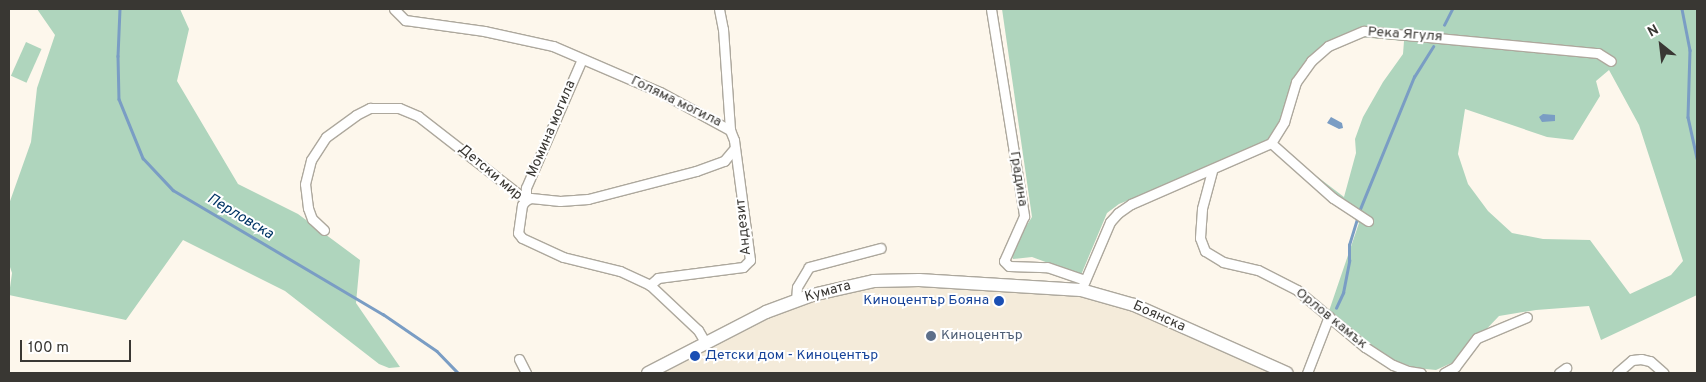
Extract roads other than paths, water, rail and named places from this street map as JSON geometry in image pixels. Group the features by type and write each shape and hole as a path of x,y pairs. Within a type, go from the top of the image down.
{"main road":[{"name":"Кумата","path":"648,373 766,312 812,295 874,281 919,280 1025,287"},
{"name":"Боянска","path":"1025,287 1083,285 1134,305 1287,373"}],"street":[{"name":"Голяма могила","path":"394,9 405,20 484,31 552,46 660,92 730,130 734,140 734,149"},
{"path":"719,9 723,29 730,130"},
{"name":"Градина","path":"990,9 1024,216 1004,262 1009,266 1047,267 1083,285"},
{"name":"Река Ягуля","path":"1271,143 1284,122 1296,82 1311,61 1328,46 1364,30 1598,53 1611,61"},
{"name":"Момина могила","path":"526,200 526,188 582,59"},
{"name":"Детски мир","path":"324,230 312,219 308,208 305,184 311,160 326,138 350,119 370,108 399,108 418,116 526,200 522,205 518,227 522,238 563,257 620,272 650,286 698,330 705,342"},
{"path":"1083,285 1110,222 1118,213 1132,204 1212,171 1271,143 1333,198 1368,221"},
{"path":"526,200 531,198 560,201 588,199 696,171 724,161 734,149"},
{"name":"Андезит","path":"650,286 658,278 743,267 750,260 734,149"},
{"name":"Орлов камък","path":"1212,171 1202,209 1200,238 1205,251 1223,262 1258,270 1297,290 1379,357 1408,371 1422,373"},
{"path":"796,301 797,287 809,267 881,248"},
{"path":"1307,373 1329,316"},
{"path":"1444,373 1455,367 1477,338 1527,317"},
{"path":"518,359 526,373"},
{"path":"1617,373 1632,360 1641,359 1650,361 1664,373"}],"water":[{"path":"1543,114 1555,115 1555,121 1542,122 1539,117"},
{"path":"1331,117 1342,123 1343,128 1339,129 1327,123"}],"waterway":[{"name":"Перловска","path":"120,9 119,99 143,158 173,190 383,314 437,351 458,373"},
{"path":"1444,25 1452,9"},
{"path":"1682,9 1690,50 1688,117 1697,158"},
{"path":"1360,209 1414,77 1433,47"},
{"path":"1336,308 1343,293 1349,261 1349,245 1357,218"}],"place":[{"name":"Киноцентър Бояна","path":"999,301"},
{"name":"Киноцентър","path":"931,336"},
{"name":"Детски дом - Киноцентър","path":"695,356"}]}
